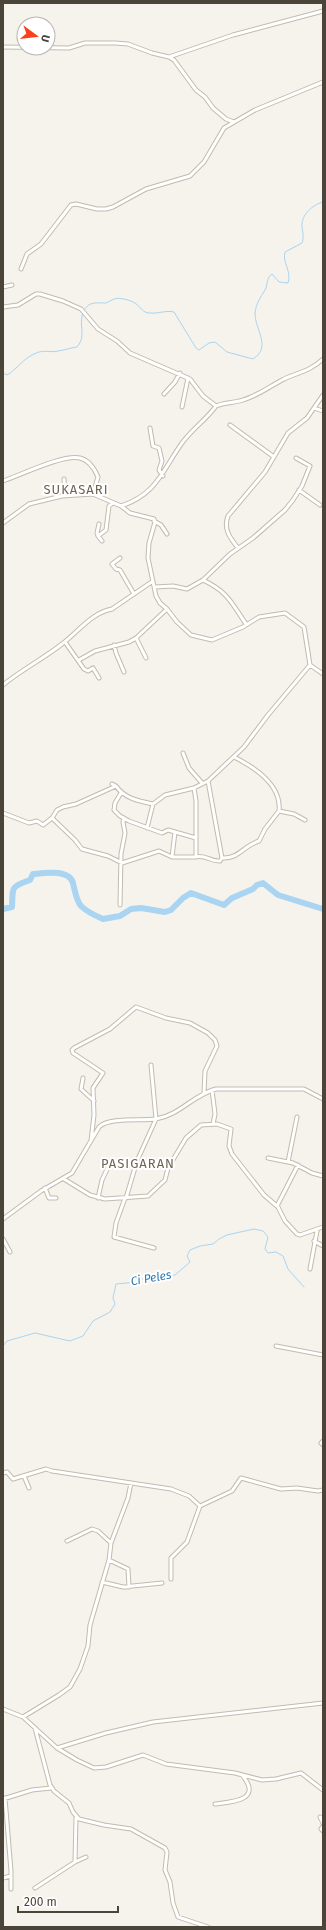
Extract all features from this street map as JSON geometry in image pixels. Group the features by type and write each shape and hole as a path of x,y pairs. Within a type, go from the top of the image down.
{"street":[{"path":"169,57 233,35 323,10"},
{"path":"3,47 62,48 85,43 114,43 128,44 152,53 169,57 174,60 196,90 205,97 213,108 226,119 234,122"},
{"path":"21,269 27,254 41,244 71,205 76,204 96,209 113,208 146,189 190,176 204,162 224,128 255,110 323,82"},
{"path":"3,287 12,285"},
{"path":"3,307 11,307 22,303 36,294 47,295 81,309 98,329 117,341 130,353 145,361 188,378 206,399 216,406"},
{"path":"121,506 145,495 162,476 182,443 216,406 243,400 258,394 283,380 314,368 323,359"},
{"path":"164,394 180,374"},
{"path":"182,407 188,378"},
{"path":"238,548 230,538 226,527 225,523 228,516 258,481 288,433 308,418 323,395"},
{"path":"314,408 323,411"},
{"path":"230,425 274,457"},
{"path":"150,428 153,446 159,448 162,461 159,470 162,476"},
{"path":"3,481 63,459 81,458 89,463 98,477 93,494"},
{"path":"155,587 173,586 186,589 203,580 238,548 243,546 274,520 293,500 310,466 296,458"},
{"path":"64,479 65,495"},
{"path":"299,490 320,505"},
{"path":"3,523 29,504 65,495 93,494 121,506 130,513 152,518 161,525 167,534"},
{"path":"98,536 106,530 110,506 113,503"},
{"path":"146,828 153,804 165,795 194,788 208,781 234,757 310,665 306,632 302,624 282,613 259,617 212,640 191,635 160,603 148,558 149,543 154,521"},
{"path":"99,524 97,533 102,541"},
{"path":"120,558 112,564 116,569 120,570 128,587 134,594"},
{"path":"203,580 227,595 246,624"},
{"path":"3,685 65,642 77,629 105,611 112,609 153,581"},
{"path":"80,660 95,651 129,642 136,638 167,609"},
{"path":"136,638 146,658"},
{"path":"65,642 80,660 84,669 88,671 93,668 100,678"},
{"path":"114,645 124,672"},
{"path":"310,665 323,674"},
{"path":"183,753 189,768 202,783"},
{"path":"52,818 82,850 108,856 122,863 159,851 172,857 204,856 215,862 220,861 222,858 235,856 249,844 259,841 265,829 278,811 278,800 270,783 256,770 234,757"},
{"path":"208,781 222,858"},
{"path":"112,784 116,786 121,793 131,798 153,804"},
{"path":"3,813 29,823 37,821 43,825 52,818 57,810 76,804 116,786"},
{"path":"194,788 196,801 195,857"},
{"path":"121,793 115,803 114,810 124,818 146,828 162,833 168,830 196,838"},
{"path":"278,811 294,814 305,820"},
{"path":"120,905 122,845 125,833 123,822 124,818"},
{"path":"172,857 175,832"},
{"path":"91,1142 94,1086 102,1078 103,1072 73,1053 72,1049 110,1029 137,1006 166,1018 192,1024 208,1033 215,1040 217,1046 205,1071 204,1093"},
{"path":"151,1065 156,1119 135,1166 126,1198 120,1210 114,1237 154,1248"},
{"path":"83,1078 81,1089 94,1101"},
{"path":"3,1219 44,1188 64,1179 75,1169 99,1127 105,1122 156,1119 173,1114 204,1093 212,1090 254,1088 304,1090 323,1099"},
{"path":"212,1090 215,1101 213,1124"},
{"path":"288,1162 296,1117"},
{"path":"64,1179 90,1195 105,1200 148,1196 165,1180 168,1168 186,1138 201,1125 213,1124 230,1128 229,1146 232,1154 264,1195 277,1206 285,1221 298,1235 317,1231 323,1227"},
{"path":"268,1158 298,1165 312,1173 323,1176"},
{"path":"98,1198 102,1180 110,1163"},
{"path":"120,1164 135,1166"},
{"path":"277,1206 298,1165"},
{"path":"44,1188 49,1198 56,1198"},
{"path":"310,1269 317,1231"},
{"path":"3,1239 10,1252"},
{"path":"314,1241 323,1246"},
{"path":"276,1346 323,1355"},
{"path":"323,1441 321,1443 323,1445"},
{"path":"3,1472 7,1472 13,1479 46,1469 176,1490 189,1496 200,1506"},
{"path":"24,1476 29,1488"},
{"path":"171,1579 171,1558 187,1542 200,1506 232,1491 241,1478 277,1489 296,1488 318,1491 323,1490"},
{"path":"23,1717 59,1695 75,1680 88,1646 90,1625 109,1560 111,1543 128,1498 131,1483"},
{"path":"67,1541 92,1529 98,1531 111,1543"},
{"path":"109,1560 128,1569 129,1587"},
{"path":"102,1582 121,1587 162,1583"},
{"path":"58,1748 106,1733 153,1722 216,1713 323,1703"},
{"path":"3,1710 23,1717 58,1748 76,1760 94,1768 106,1767 143,1755 169,1764 242,1775 262,1780 270,1780 301,1773 323,1790"},
{"path":"34,1728 51,1788 69,1803 76,1817 75,1862"},
{"path":"215,1804 236,1801 246,1796 249,1791 249,1785 242,1775"},
{"path":"11,1889 4,1798 32,1790 51,1788"},
{"path":"76,1817 81,1820 131,1829 146,1839 163,1846 167,1852 165,1870 170,1882 173,1903 178,1916 208,1927"},
{"path":"323,1818 320,1817 323,1824 321,1829 323,1831"},
{"path":"35,1888 75,1862 86,1858"},
{"path":"3,1878 11,1876"}],"waterway":[{"path":"84,310 91,304 106,303 119,298 133,302 147,313 168,311 174,312 196,348 199,350 209,343 215,342 227,352 253,359 259,354 262,344 255,313 258,301 266,288 269,277 272,274 279,282 288,283 289,275 284,256 285,252 302,243 303,218 311,208 323,202"},
{"path":"3,373 7,375 30,356 37,353 77,347 80,343 82,335 81,322 83,313"},
{"path":"3,909 12,907 13,892 16,886 30,880 33,874 49,873 61,874 71,879 79,904 89,912 103,919 120,916 131,909 141,908 165,912 171,910 183,898 191,893 224,905 232,898 263,883 278,895 323,909"},
{"name":"Ci Peles","path":"3,1346 7,1341 35,1333 70,1341 83,1336 93,1321 110,1312 115,1304 113,1298 116,1284 175,1275 190,1262 187,1256 190,1250 200,1246 213,1244 227,1235 254,1229 263,1231 268,1237 265,1249 268,1253 276,1252 283,1256 288,1269 304,1287"}],"district":[{"name":"SUKASARI","path":"76,489"},
{"name":"PASIGARAN","path":"138,1163"}]}
